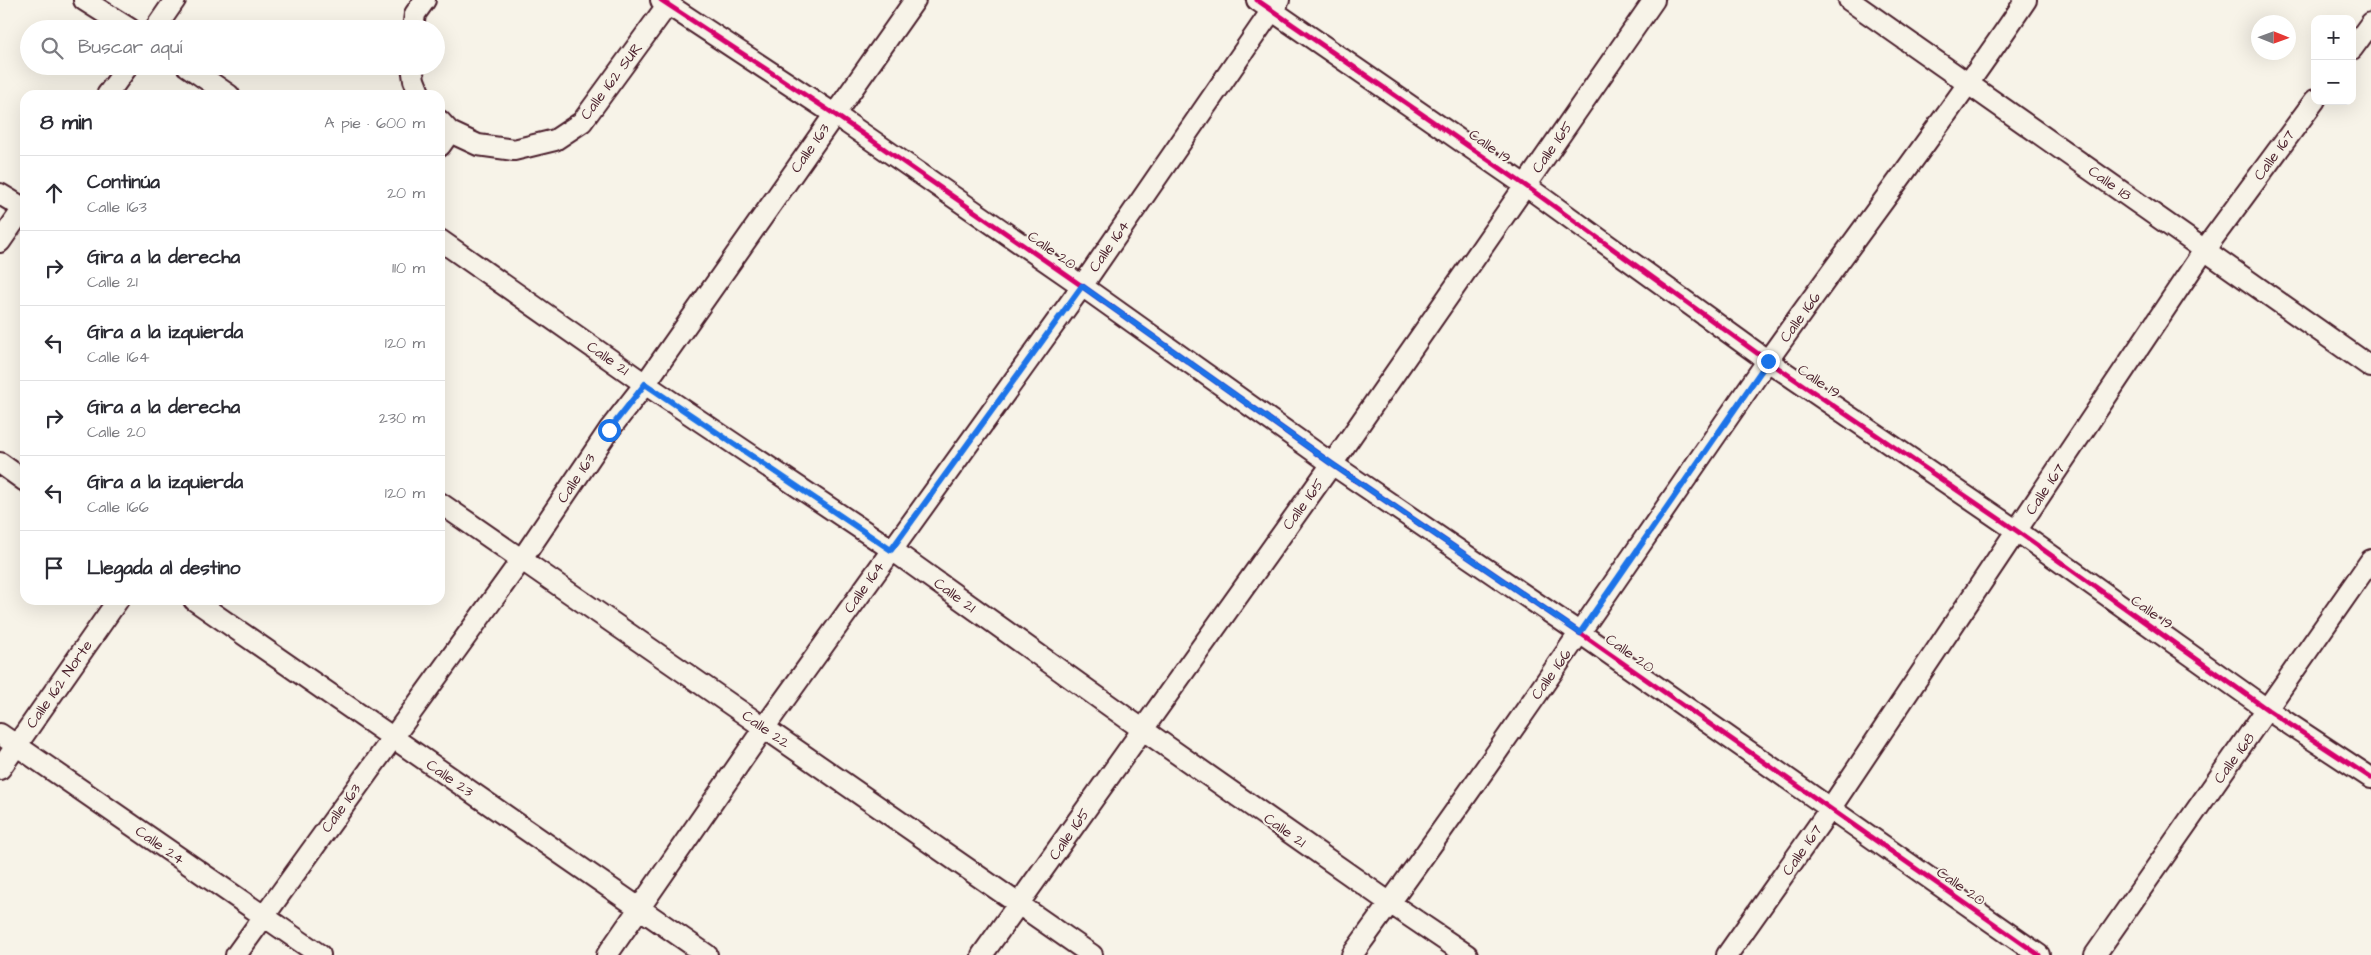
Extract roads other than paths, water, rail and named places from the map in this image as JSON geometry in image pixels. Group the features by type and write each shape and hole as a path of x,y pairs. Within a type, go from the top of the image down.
{"street":[{"path":"84,0 116,20"},
{"path":"161,20 175,0"},
{"path":"414,20 415,14 425,0"},
{"name":"Calle 163","path":"236,955 522,558 609,430 645,384 915,0"},
{"name":"Calle 165","path":"982,955 1332,464 1654,0"},
{"name":"Calle 18","path":"1849,0 2371,367"},
{"name":"Calle 166","path":"1352,955 1390,904 1580,633 1768,361 1969,85 2026,0"},
{"name":"Calle 20","path":"667,2 834,114 1082,286 1332,464 1580,633 2039,955"},
{"name":"Calle 162 SUR","path":"445,134 478,145 514,150 555,140 582,122 667,2"},
{"name":"Calle 19","path":"1269,3 1768,361 2017,531 2268,710 2371,778"},
{"name":"Calle 164","path":"607,955 764,728 1082,286 1269,3"},
{"path":"2356,44 2371,23"},
{"path":"111,90 121,75"},
{"path":"200,75 222,90"},
{"path":"413,75 418,90"},
{"name":"Calle 167","path":"1728,955 1830,809 2205,249 2311,105"},
{"path":"0,194 20,205"},
{"path":"0,242 20,215"},
{"name":"Calle 21","path":"445,244 645,384 891,550 1390,904 1467,955"},
{"path":"0,463 20,477"},
{"name":"Calle 22","path":"445,506 1092,955"},
{"name":"Calle 168","path":"2095,955 2371,560"},
{"name":"Calle 162 Norte","path":"0,769 115,605"},
{"name":"Calle 23","path":"201,605 707,955"},
{"name":"Calle 24","path":"0,734 320,955"}]}
